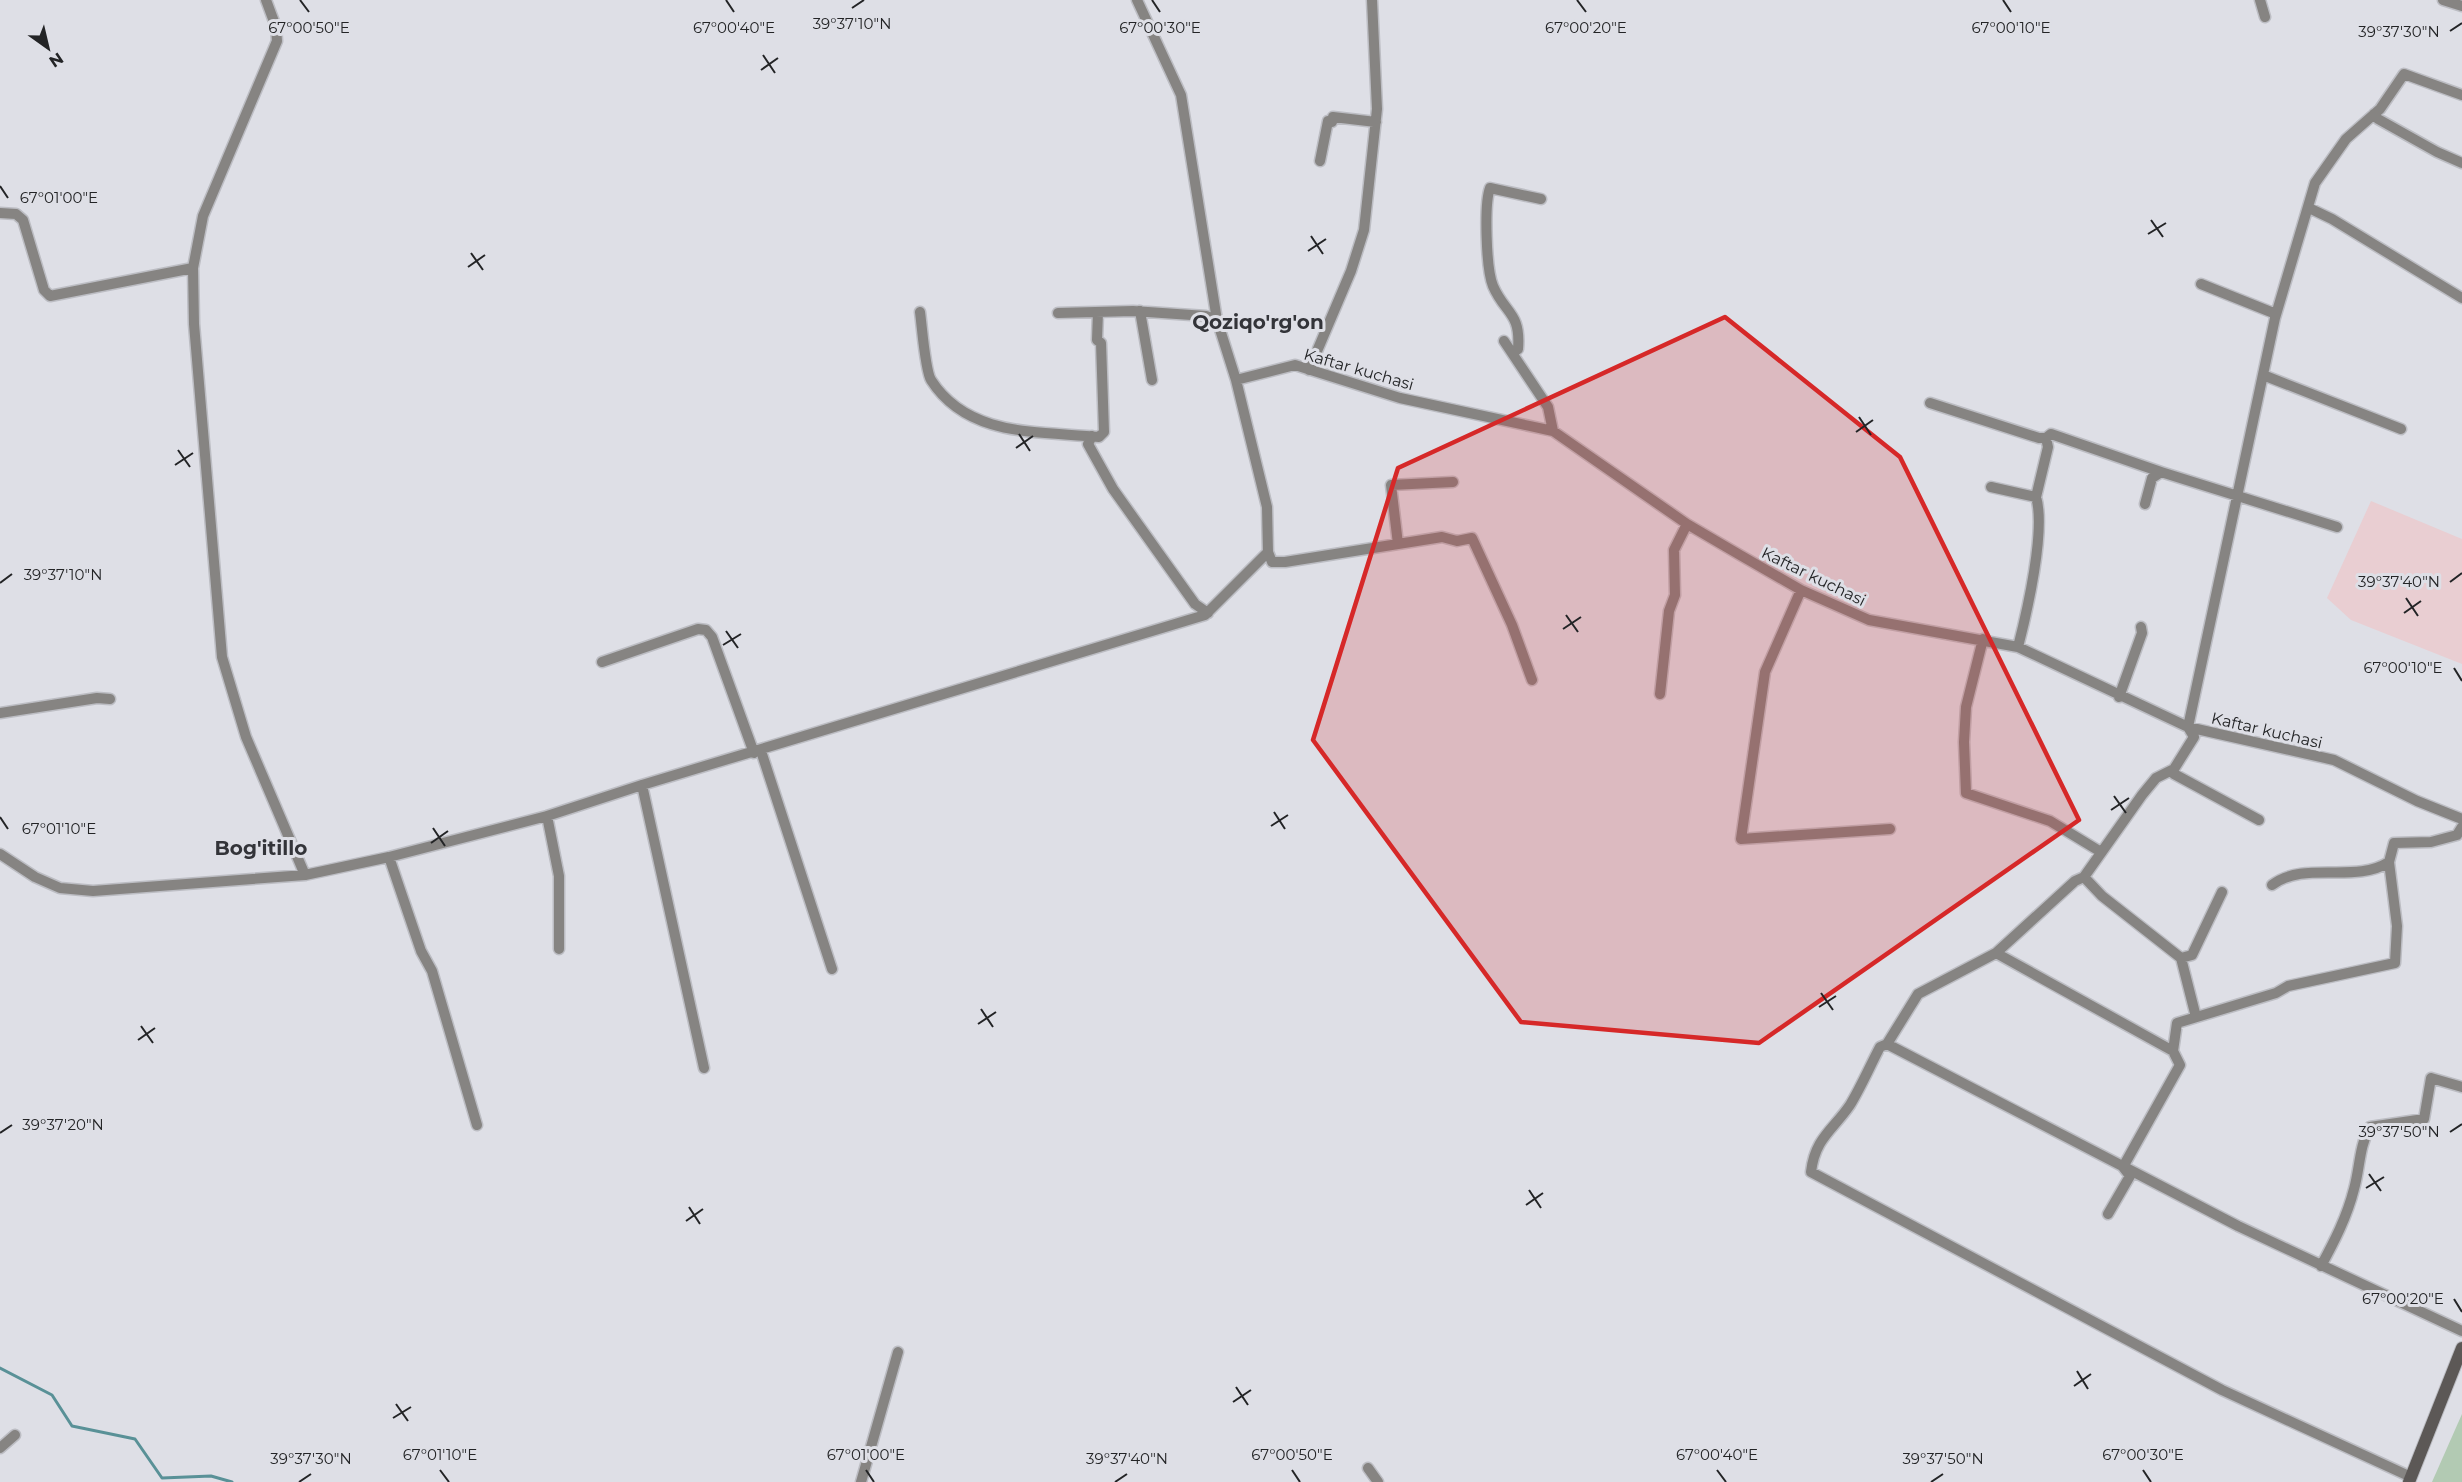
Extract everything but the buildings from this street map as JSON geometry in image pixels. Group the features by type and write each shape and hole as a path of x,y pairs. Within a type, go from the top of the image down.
{"main road":[{"path":"2410,1479 2462,1348"}],"street":[{"path":"266,0 276,27 277,41 203,216 193,268 194,324 222,657 246,737 305,875"},
{"path":"1137,0 1181,95 1217,320 1236,380 1267,507 1268,552 1272,562 1285,562 1442,537 1457,541 1472,538 1512,625 1532,680"},
{"path":"1309,370 1351,271 1364,230 1376,122 1372,0"},
{"path":"2260,0 2265,17"},
{"path":"2443,0 2462,6"},
{"path":"2410,1479 2222,1390 1810,1172 1812,1157 1828,1128 1849,1105 1880,1047 1887,1044 1918,994 1996,953 2074,881 2084,878 2156,778 2174,769 2194,737 2188,728 2276,314 2315,183 2346,139 2374,114 2404,74 2462,94"},
{"path":"2374,114 2388,125 2462,163"},
{"path":"1320,161 1328,121 1332,122 1333,117 1376,122"},
{"path":"1512,353 1518,349 1520,328 1493,285 1487,257 1488,192 1490,188 1541,199"},
{"path":"2309,208 2332,219 2462,298"},
{"path":"0,213 16,214 23,220 44,290 50,296 193,268"},
{"path":"2201,284 2276,314"},
{"path":"1058,313 1140,311 1206,316 1217,320"},
{"path":"1140,311 1152,380"},
{"path":"920,312 930,379 979,422 998,428 1099,437 1104,432 1101,343 1097,340 1098,312"},
{"path":"1504,340 1548,407 1553,431"},
{"name":"Kaftar kuchasi","path":"1236,380 1295,365 1400,398 1553,431 1687,524 1801,590 1869,620 2018,647 2188,728 2334,760 2417,801 2462,819"},
{"path":"2263,375 2401,429"},
{"path":"1930,403 2039,438 2046,438 2051,434 2238,498 2337,527"},
{"path":"1092,436 1088,444 1113,489 1195,604 1208,613"},
{"path":"2018,647 2033,576 2040,509 2036,497 2048,447 2046,438"},
{"path":"2145,504 2152,478 2161,472"},
{"path":"1398,544 1391,485 1453,482"},
{"path":"1991,487 2036,497"},
{"path":"1660,694 1669,611 1675,595 1674,550 1687,524"},
{"path":"0,854 36,877 60,888 93,891 275,879 389,857 547,816 1208,613 1268,552"},
{"path":"1801,590 1766,672 1741,839 1890,829"},
{"path":"2119,697 2142,633 2141,627"},
{"path":"602,662 698,629 706,630 712,637 757,752 832,969"},
{"path":"1983,639 1966,707 1966,793 2050,821 2101,852"},
{"path":"0,713 97,698 110,699"},
{"path":"2174,769 2174,774 2259,820"},
{"path":"642,785 704,1068"},
{"path":"547,816 559,876 559,949"},
{"path":"2173,1052 2177,1023 2288,986 2395,963 2397,926 2389,862 2394,843 2431,842 2457,835 2462,827"},
{"path":"389,857 421,951 432,971 477,1125"},
{"path":"2272,885 2286,875 2364,871 2389,862"},
{"path":"2084,878 2102,896 2181,958 2196,1017"},
{"path":"2181,958 2192,955 2222,892"},
{"path":"1996,953 2173,1052 2180,1065 2123,1167"},
{"path":"1887,1044 2123,1167 2322,1266 2462,1331"},
{"path":"2322,1266 2339,1233 2354,1190 2363,1140 2370,1127 2424,1119 2431,1078 2462,1087"},
{"path":"2108,1214 2130,1176 2123,1167"},
{"path":"861,1482 898,1352"},
{"path":"0,1448 15,1435"},
{"path":"1368,1468 1378,1482"}],"highlighted area":[{"path":"1725,317 1900,457 2079,820 1759,1043 1521,1022 1313,740 1398,468"}],"shaded area":[{"path":"2371,501 2462,539 2462,664 2351,620 2327,598"}],"green space":[{"path":"2462,1414 2462,1482 2432,1482"}],"waterway":[{"path":"0,1368 52,1395 72,1426 135,1439 162,1478 211,1476 232,1482"}],"district":[{"name":"Qoziqo'rg'on","path":"1258,322"},
{"name":"Bog'itillo","path":"261,848"}]}
